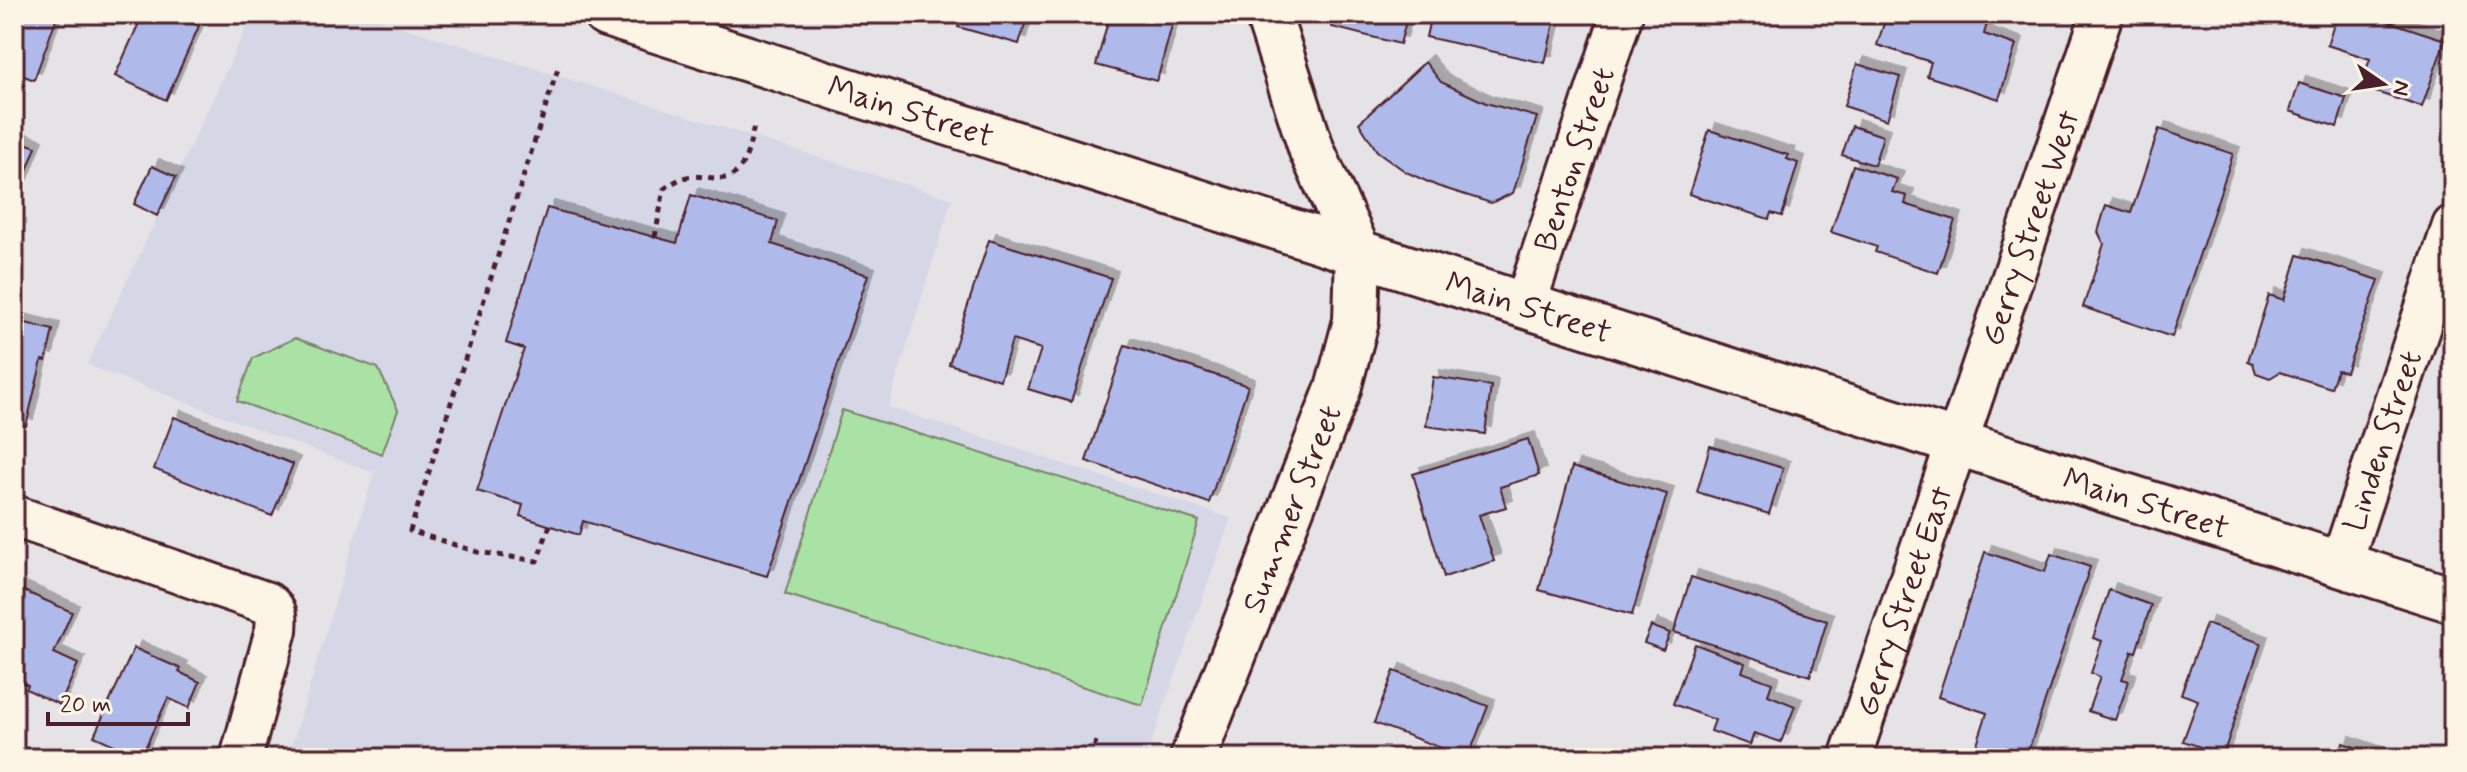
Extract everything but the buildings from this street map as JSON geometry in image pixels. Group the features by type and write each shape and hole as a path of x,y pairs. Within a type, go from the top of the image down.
{"main road":[{"name":"Main Street","path":"606,14 2453,600"},
{"path":"1268,14 1312,151 1358,252"},
{"name":"Summer Street","path":"1193,758 1338,389 1356,321 1358,252"}],"street":[{"name":"Benton Street","path":"1525,305 1622,14"},
{"name":"Gerry Street West","path":"1959,442 2102,14"},
{"name":"Linden Street","path":"2341,564 2453,226"},
{"name":"Gerry Street East","path":"1850,758 1959,442"},
{"path":"14,516 267,603 275,611 276,630 241,758"}],"path":[{"path":"550,525 537,561 478,552 410,531 559,65"},
{"path":"655,237 664,189 675,181 689,177 721,180 734,176 743,164 754,126"},
{"path":"1090,758 1098,737"}],"shaded area":[{"path":"253,14 361,14 952,199 888,407 1231,518 1146,758 288,758 374,473 87,365"}],"green space":[{"path":"295,338 378,368 398,410 382,454 237,401 253,358"},
{"path":"842,410 1199,521 1142,705 785,594"}]}
